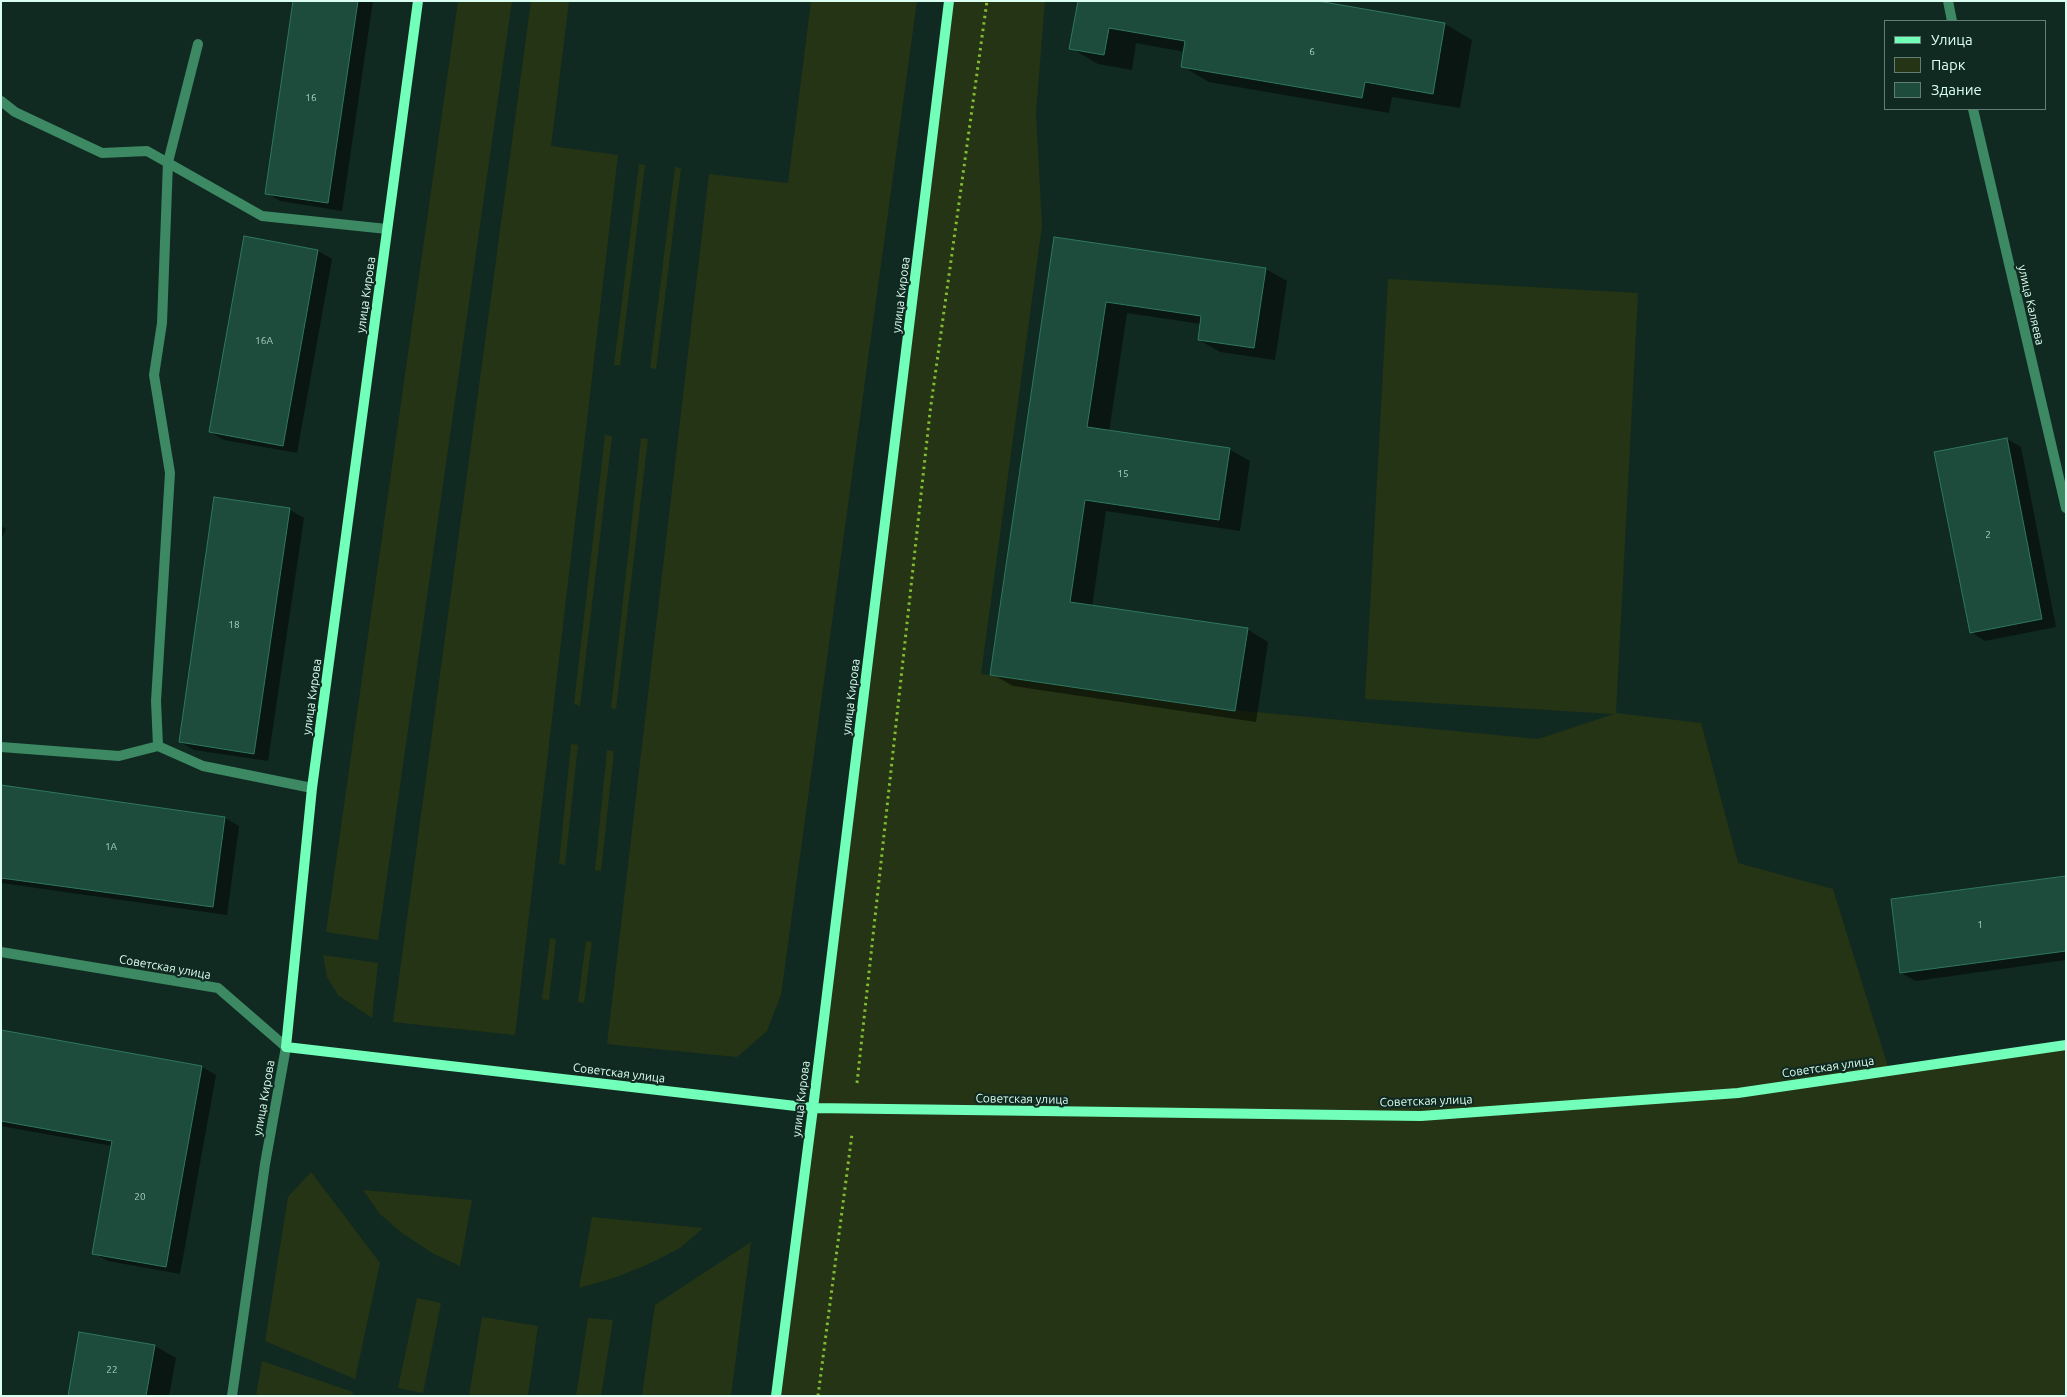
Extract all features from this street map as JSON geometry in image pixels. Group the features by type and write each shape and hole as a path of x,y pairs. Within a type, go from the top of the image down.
{"street":[{"name":"улица Кирова","path":"232,1396 265,1164 286,1047 312,788 418,1"},
{"name":"улица Кирова","path":"776,1396 949,1"},
{"path":"1948,1 1952,20"},
{"path":"158,746 156,701 170,473 154,375 162,323 168,162 198,44"},
{"path":"1,101 16,112 102,153 148,151 262,216 388,229"},
{"name":"улица Каляева","path":"1973,110 2066,508"},
{"path":"1,747 119,756 158,746 203,766 312,788"},
{"name":"Советская улица","path":"1,952 218,988 286,1047 813,1108 1421,1116 1738,1093 2066,1045"}],"path":[{"path":"818,1396 854,1109 930,412 987,1"}],"green space":[{"path":"458,1 512,1 378,940 326,932"},
{"path":"531,1 569,1 551,146 618,155 515,1035 393,1022"},
{"path":"811,1 917,1 781,995 767,1031 737,1057 607,1044 709,174 788,183"},
{"path":"949,1 1045,1 1036,113 1042,226 981,674 1235,710 1538,739 1614,714 1365,699 1388,279 1638,293 1616,713 1701,723 1738,863 1833,889 1889,1070 2066,1045 2066,1396 776,1396"},
{"path":"639,164 645,165 620,365 614,365"},
{"path":"675,167 681,168 656,369 650,368"},
{"path":"605,435 612,436 580,706 574,704"},
{"path":"641,438 648,439 616,709 611,708"},
{"path":"571,744 578,745 565,865 559,864"},
{"path":"607,750 614,751 601,871 595,870"},
{"path":"550,938 556,939 549,1000 542,999"},
{"path":"586,941 592,942 584,1003 578,1002"},
{"path":"323,955 378,963 372,1018 338,995 327,977"},
{"path":"311,1172 380,1263 355,1379 265,1341 288,1197"},
{"path":"363,1190 472,1200 460,1266 434,1254 402,1233 380,1214"},
{"path":"592,1217 703,1228 680,1248 653,1262 617,1277 579,1288"},
{"path":"751,1242 731,1396 642,1396 655,1305"},
{"path":"417,1298 441,1303 423,1393 398,1388"},
{"path":"482,1317 538,1326 528,1396 469,1396"},
{"path":"588,1318 613,1320 601,1396 576,1396"},
{"path":"262,1361 353,1392 352,1396 256,1396"}],"building":[{"path":"293,1 358,1 328,203 265,194"},
{"path":"1078,1 1318,1 1445,23 1433,94 1365,82 1362,98 1181,67 1185,41 1109,28 1104,55 1069,49"},
{"path":"244,236 318,250 283,446 209,432"},
{"path":"1054,237 1266,268 1254,348 1198,340 1201,316 1106,302 1087,427 1230,448 1219,520 1085,500 1070,602 1248,628 1235,711 990,675"},
{"path":"2007,438 2042,619 1970,633 1934,452"},
{"path":"214,497 290,508 254,754 179,742"},
{"path":"1,785 225,817 213,907 1,878"},
{"path":"2066,876 2066,951 1900,973 1891,899"},
{"path":"1,1030 202,1066 166,1267 92,1254 112,1141 1,1121"},
{"path":"79,1332 155,1345 146,1396 68,1396"}]}
